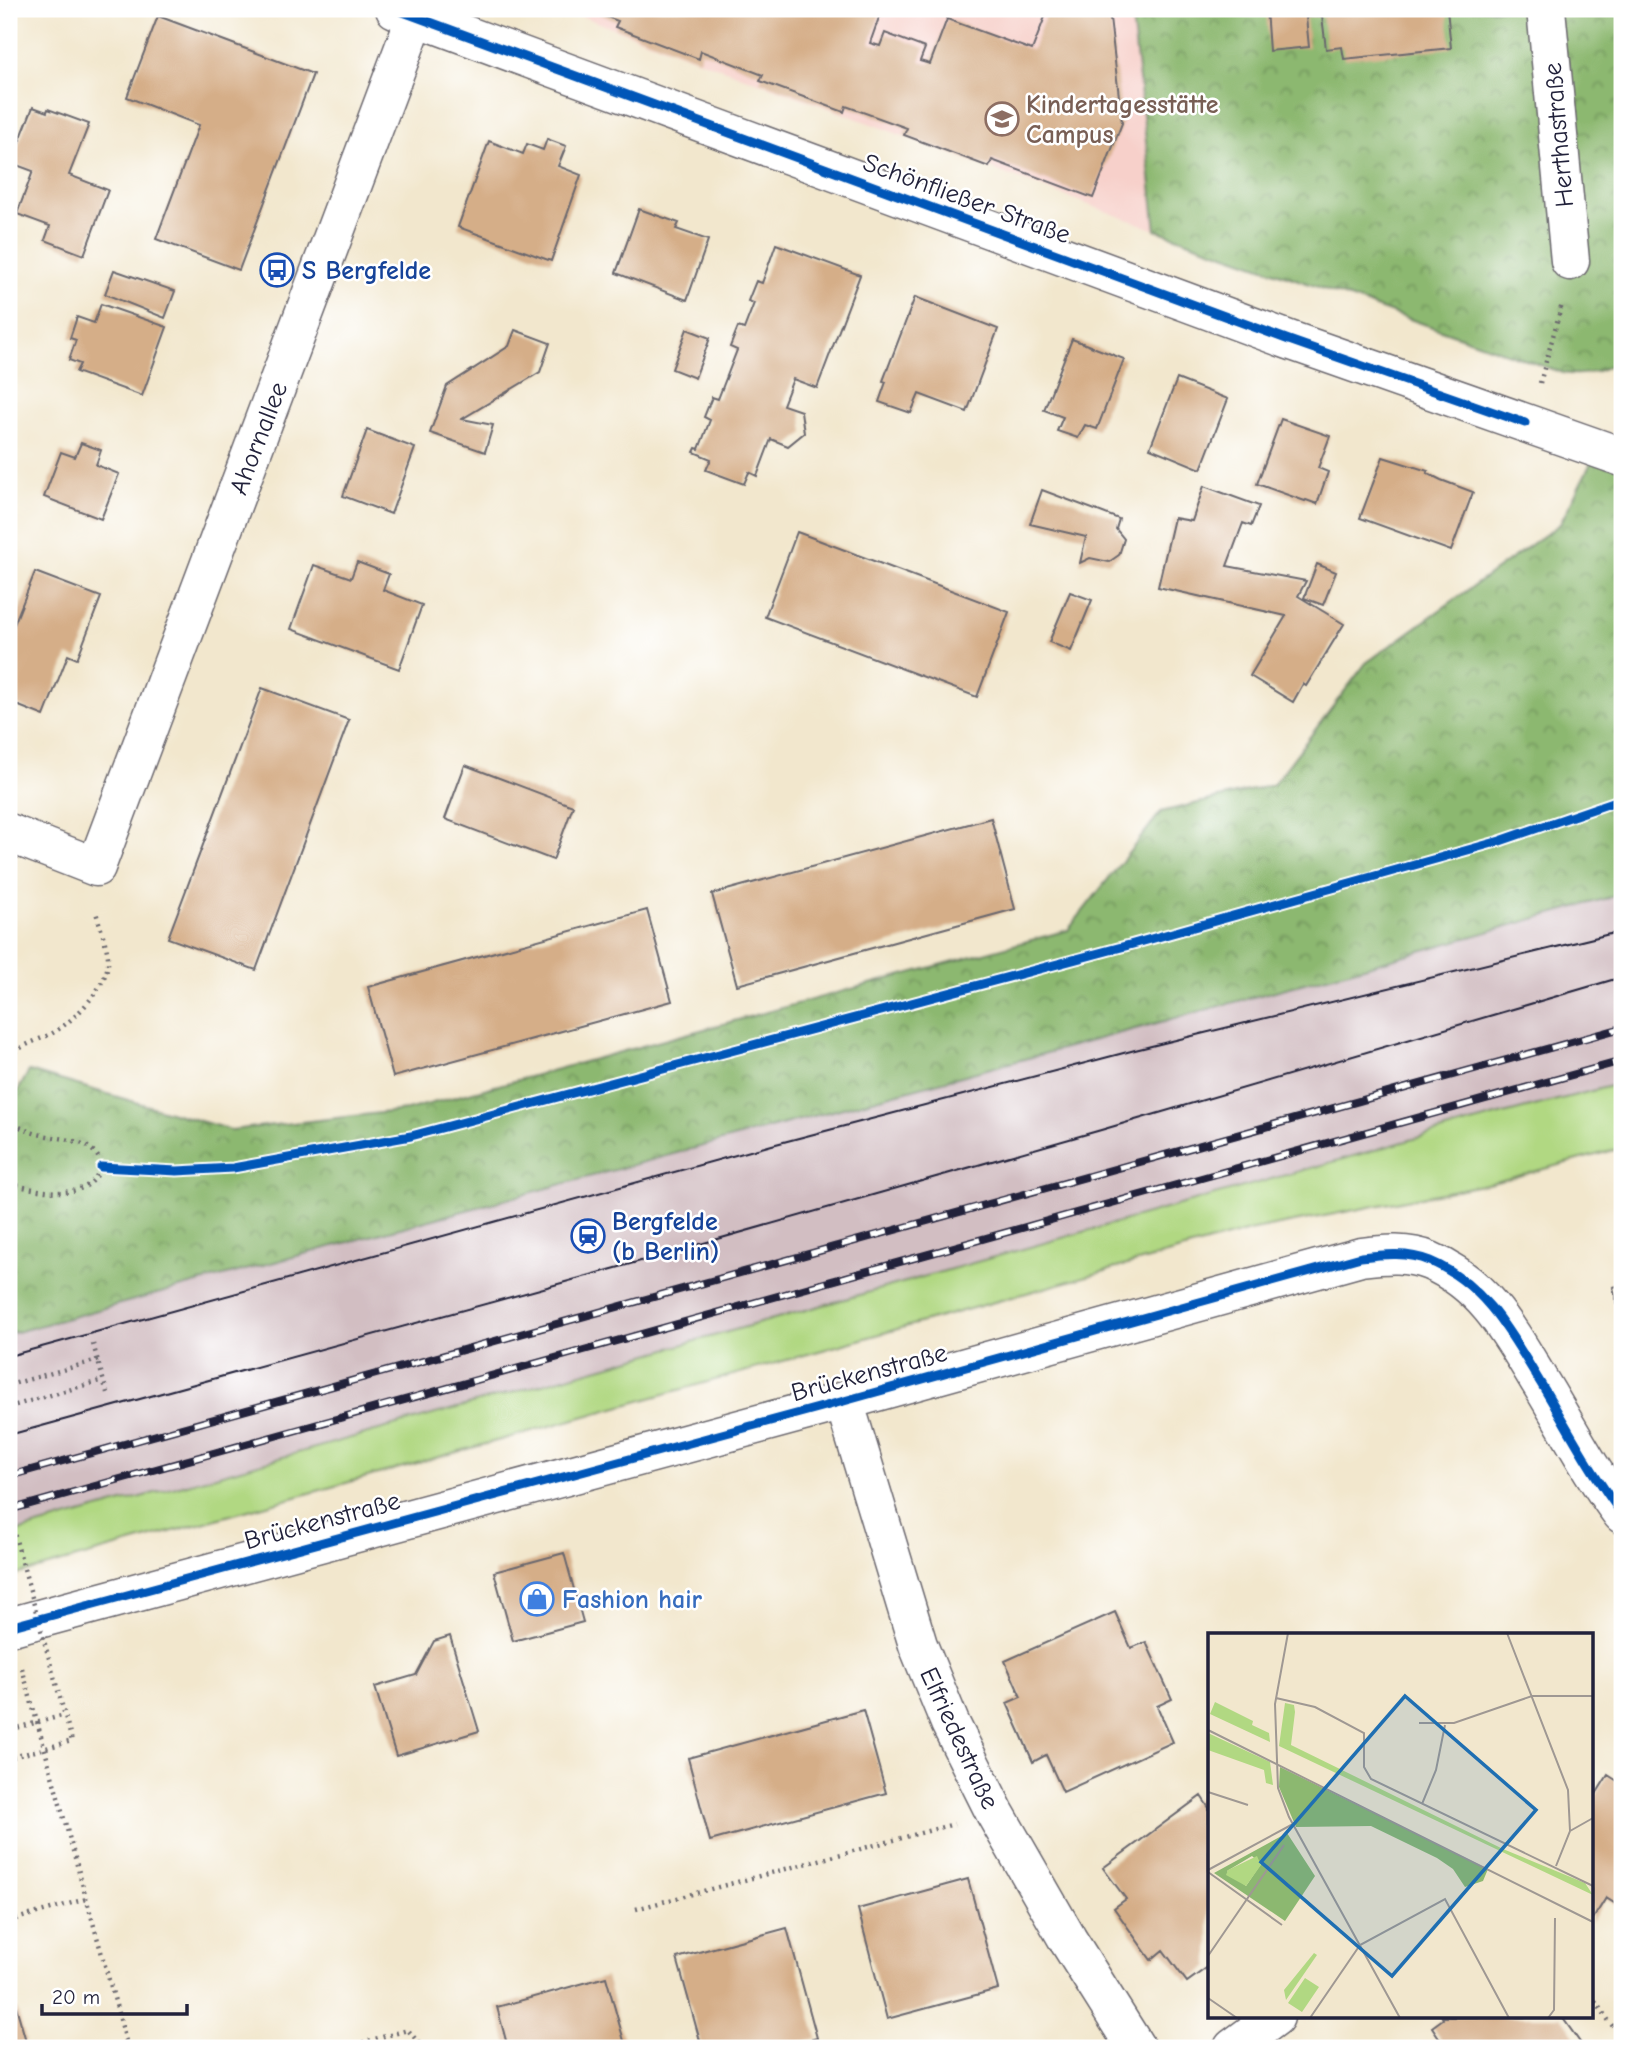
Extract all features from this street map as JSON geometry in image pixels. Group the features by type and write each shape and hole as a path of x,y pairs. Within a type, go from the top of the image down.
{"street":[{"name":"Herthastraße","path":"1546,9 1570,261"},
{"name":"Schönfließer Straße","path":"409,11 1263,330 1622,457"},
{"name":"Ahornallee","path":"96,867 409,11"},
{"path":"9,833 96,867"},
{"name":"Brückenstraße","path":"9,1627 844,1401 1361,1257 1393,1253 1428,1260 1458,1275 1484,1297 1505,1324 1601,1484 1622,1514"},
{"name":"Elfriedestraße","path":"844,1401 918,1645 950,1723 995,1813 1068,1940 1136,2048"},
{"path":"1233,2048 1274,2018"}],"path":[{"path":"1525,423 1560,316 1570,261"},
{"path":"9,1056 22,1045 49,1035 67,1024 89,1001 104,976 109,962 95,909 96,867"},
{"path":"9,1118 32,1133 84,1145 98,1156 101,1167 97,1176 88,1184 68,1191 44,1192 9,1183"},
{"path":"93,1344 108,1396"},
{"path":"9,1385 98,1360"},
{"path":"9,1407 103,1380"},
{"path":"9,1515 72,1741 9,1758"},
{"path":"9,1627 128,2048"},
{"path":"9,1703 16,1728 65,1715"},
{"path":"636,1909 995,1813"},
{"path":"9,1904 11,1920 86,1899"},
{"path":"1592,1997 1622,2039"},
{"path":"342,2048 408,2030 422,2048"}],"shaded area":[{"name":"Kindertagesstätte Campus","path":"562,9 1131,9 1156,230"},
{"path":"1622,894 1622,1083 1492,1117 9,1534 9,1334 1360,968"}],"green space":[{"path":"1131,9 1622,9 1622,358 1594,372 1563,373 1156,230"},
{"path":"1594,457 1622,468 1622,894 1360,968 9,1334 9,1107 29,1071 231,1130 407,1110 1068,930 1161,812 1273,785 1366,663 1560,524"},
{"path":"1622,1083 1622,1148 1492,1183 1249,1231 9,1577 9,1534 1492,1117"}],"building":[{"name":"Kindertagesstätte Campus","path":"586,9 882,9 870,43 880,46 885,33 925,48 920,61 930,64 947,19 1032,50 1048,9 1109,9 1122,123 1093,198 992,160 989,167 904,135 907,128 846,106 844,112 760,81 763,75 701,51 699,59 615,27 618,21"},
{"path":"1266,9 1447,9 1451,48 1344,59 1342,47 1326,49 1322,16 1306,17 1309,47 1269,51"},
{"path":"158,16 313,74 239,270 156,239 199,125 127,97"},
{"path":"33,107 47,112 48,109 89,124 69,175 108,190 84,255 45,240 50,226 17,214 33,171 11,163"},
{"path":"547,139 566,146 558,166 581,175 551,261 458,227 489,141 523,154 527,144 543,150"},
{"path":"639,209 679,223 676,229 708,240 687,300 616,273"},
{"path":"776,244 860,275 817,388 793,379 783,405 801,411 804,433 788,446 771,439 757,476 749,472 744,484 706,470 711,459 694,452 696,448 699,449 710,420 704,417 712,397 718,399 737,350 730,347 738,327 744,329 754,303 748,301 756,281 762,283"},
{"path":"114,270 175,291 165,318 105,294"},
{"path":"915,297 998,329 967,412 919,394 911,413 879,402 886,382 883,381"},
{"path":"101,304 167,327 142,396 76,372 80,364 69,360 76,340 70,338 77,317 94,323"},
{"path":"687,329 710,338 695,378 672,369"},
{"path":"515,330 550,343 540,372 462,419 493,425 485,452 430,433 447,386 509,346"},
{"path":"1072,339 1124,359 1097,429 1085,425 1078,438 1057,431 1063,417 1044,410"},
{"path":"1177,379 1228,399 1201,469 1150,448"},
{"path":"1281,419 1330,436 1318,468 1328,472 1317,504 1257,484"},
{"path":"367,430 415,448 391,514 343,496"},
{"path":"81,443 101,450 96,465 119,474 101,519 44,497 61,452 75,457"},
{"path":"1383,457 1428,471 1427,473 1441,480 1473,492 1451,551 1360,518"},
{"path":"1204,486 1259,506 1251,526 1243,523 1227,566 1306,581 1298,596 1344,624 1306,686 1303,684 1293,702 1250,676 1286,616 1158,587 1174,518 1192,521"},
{"path":"1042,490 1119,519 1116,529 1124,539 1119,555 1109,562 1090,558 1080,563 1086,537 1030,524"},
{"path":"797,532 1009,612 977,697 765,617"},
{"path":"357,562 389,574 383,590 422,605 399,669 291,629 314,565 351,578"},
{"path":"1317,564 1336,572 1323,605 1304,598"},
{"path":"35,572 101,597 77,659 68,655 44,716 9,702 9,631 11,632"},
{"path":"1070,592 1092,600 1071,651 1049,642"},
{"path":"262,688 349,720 256,970 168,938"},
{"path":"465,765 573,806 553,860 445,819"},
{"path":"991,818 1015,909 737,985 712,894"},
{"path":"647,910 672,1001 393,1077 368,987"},
{"path":"1622,1285 1622,1320 1621,1320 1613,1287"},
{"path":"564,1553 583,1622 513,1641 494,1572"},
{"path":"1115,1612 1131,1648 1146,1642 1172,1699 1157,1706 1173,1742 1063,1792 1046,1755 1033,1762 1007,1703 1021,1697 1005,1661"},
{"path":"450,1636 479,1731 396,1756 375,1687 416,1675 434,1641"},
{"path":"863,1710 886,1793 710,1841 688,1758"},
{"path":"1608,1775 1622,1784 1622,1908 1606,1898 1592,1920 1592,1800"},
{"path":"1201,1796 1208,1806 1208,1967 1187,1982 1163,1950 1151,1960 1114,1908 1126,1899 1103,1868"},
{"path":"968,1879 998,1989 887,2019 858,1909"},
{"path":"787,1928 817,2038 779,2048 702,2048 677,1958"},
{"path":"606,1977 626,2048 508,2048 497,2007"},
{"path":"9,1982 26,2041 9,2046"},
{"path":"1563,2018 1584,2048 1446,2048 1432,2027 1443,2019"}],"tram line":[{"path":"9,1356 772,1145 1135,1050 1622,931"},
{"path":"9,1435 616,1268 1101,1130 1622,977"}],"railway":[{"path":"9,1476 1622,1028"},
{"path":"9,1510 1622,1061"}],"cycle path":[{"path":"395,9 1289,340 1525,423"},
{"path":"101,1167 177,1171 233,1168 411,1136 1133,944 1500,841 1622,799"},
{"path":"9,1627 844,1401 1361,1257 1379,1255 1405,1255 1430,1261 1449,1271 1481,1297 1507,1329 1622,1514"}],"place":[{"name":"Kindertagesstätte Campus","path":"1002,119"},
{"name":"S Bergfelde","path":"277,270"},
{"name":"Bergfelde (b Berlin)","path":"588,1236"},
{"name":"Fashion hair","path":"537,1599"}]}
